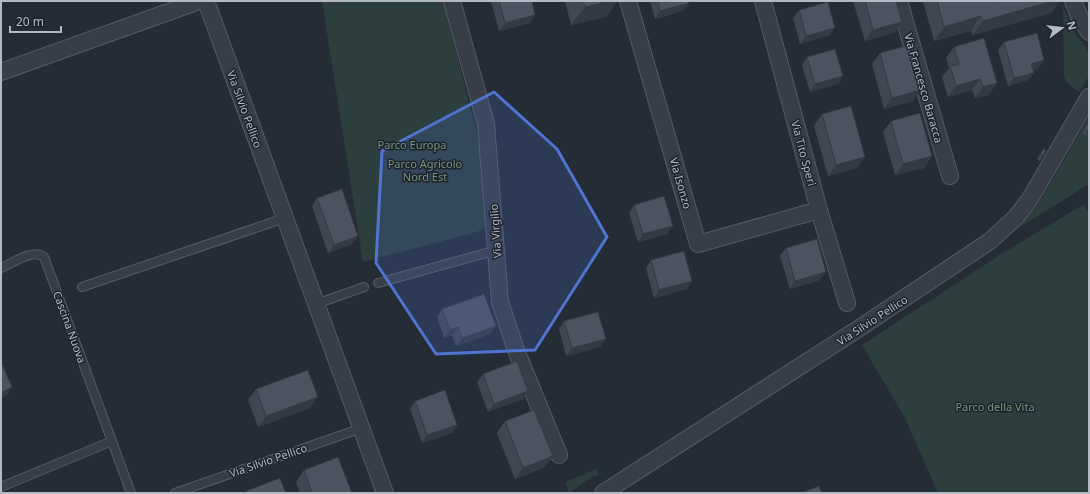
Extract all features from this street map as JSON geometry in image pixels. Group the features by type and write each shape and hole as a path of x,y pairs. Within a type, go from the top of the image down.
{"street":[{"path":"1,72 199,1"},
{"name":"Via Silvio Pellico","path":"206,1 385,493"},
{"name":"Via Virgilio","path":"452,1 486,124 500,302 505,319 560,455"},
{"name":"Via Isonzo","path":"628,1 698,244 819,210"},
{"name":"Via Tito Speri","path":"763,1 819,210 846,303"},
{"name":"Via Francesco Baracca","path":"899,1 950,176"},
{"path":"1073,1 1080,18 1089,32"},
{"name":"Via Silvio Pellico","path":"604,493 858,329 990,241 1012,221 1030,199 1089,97"}],"lane":[{"path":"82,288 285,218"},
{"path":"378,283 497,250"},
{"name":"Cascina Nuova","path":"1,268 34,254 40,254 44,257 131,493"},
{"path":"316,304 364,287"},
{"name":"Via Silvio Pellico","path":"175,493 362,428"},
{"path":"1,487 112,441"}],"highlighted area":[{"path":"494,92 557,149 607,237 535,350 436,354 376,263 382,151"}],"green space":[{"name":"Parco Agricolo Nord Est","path":"322,1 443,1 477,134 490,220 484,222 484,228 477,232 363,262"},
{"path":"1063,5 1071,28 1089,52 1089,76 1079,92 1066,82 1064,76"},
{"path":"1089,117 1089,184 1011,233 1038,205"},
{"name":"Parco della Vita","path":"1084,204 1087,211 1089,210 1089,493 938,493 905,418 862,345 1003,253"},
{"path":"596,469 599,476 593,476 569,493 565,482"}],"building":[{"path":"499,1 532,1 535,15 505,23"},
{"path":"583,1 608,1 585,7"},
{"path":"658,1 688,1 689,3 660,11"},
{"path":"865,1 896,1 902,22 873,30"},
{"path":"937,1 1053,1 983,21 981,16 944,27"},
{"path":"828,2 835,28 806,36 799,10"},
{"path":"1037,33 1044,60 1031,64 1034,73 1014,78 1004,42"},
{"path":"984,38 997,83 983,87 980,79 956,86 950,66 959,64 954,47"},
{"path":"909,45 921,90 892,98 880,53"},
{"path":"835,49 843,76 815,84 807,57"},
{"path":"851,106 865,157 836,165 822,114"},
{"path":"920,113 932,156 903,164 891,121"},
{"path":"1088,123 1089,129 1088,130 1085,129"},
{"path":"1044,148 1046,151 1043,156 1040,155"},
{"path":"342,189 358,236 334,245 317,198"},
{"path":"664,196 673,226 643,234 634,205"},
{"path":"817,239 826,272 795,281 786,248"},
{"path":"684,251 692,281 659,290 651,260"},
{"path":"484,294 496,326 462,338 458,327 450,330 442,309"},
{"path":"598,312 606,339 572,348 564,321"},
{"path":"517,361 528,391 494,404 483,374"},
{"path":"1,362 12,387 1,393"},
{"path":"308,370 318,397 266,416 256,389"},
{"path":"445,390 457,425 427,435 415,401"},
{"path":"534,410 553,456 523,468 505,421"},
{"path":"338,457 352,493 312,493 304,470"},
{"path":"280,478 286,493 246,493 246,491"},
{"path":"819,486 822,493 801,493"}],"park label":[{"name":"Parco Europa","path":"412,144"}]}
